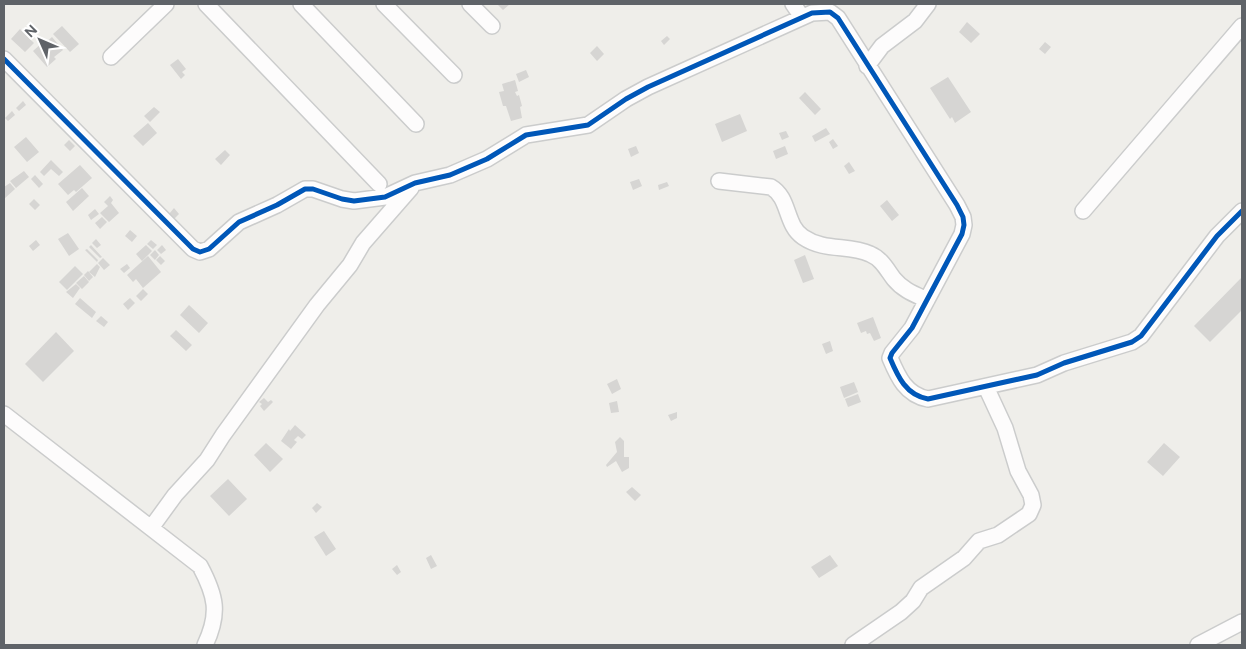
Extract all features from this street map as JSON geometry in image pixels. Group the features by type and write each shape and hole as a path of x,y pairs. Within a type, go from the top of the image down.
{"street":[{"path":"111,57 166,4"},
{"path":"206,4 379,184"},
{"path":"301,4 416,124"},
{"path":"384,4 454,75"},
{"path":"470,4 492,26"},
{"path":"793,4 802,17"},
{"path":"867,66 882,46 915,21 928,4"},
{"path":"4,59 193,249 200,252 209,249 239,222 277,205 305,189 313,189 354,201 385,196 415,183 450,175 488,159 526,135 588,125 626,99 648,87 812,12 830,12 838,18 867,66 944,183 962,217 964,226 962,234 912,328 890,359 902,383 918,397 928,399 1037,375 1064,364 1132,342 1142,336 1217,236 1242,211"},
{"path":"1082,211 1242,26"},
{"path":"853,44 882,46"},
{"path":"719,181 771,187 777,190 785,203 794,228 802,237 827,247 870,254 882,262 895,280 907,291 927,300"},
{"path":"151,528 175,495 207,460 317,305 350,264 363,243 415,183"},
{"path":"853,645 908,607 927,582 964,558 979,541 998,535 1030,514 1033,505 1030,495 1018,471 1005,428 986,387"},
{"path":"4,414 200,566 215,601 212,630 206,645"},
{"path":"1198,645 1242,622"}],"building":[{"path":"497,4 510,4 503,10"},
{"path":"967,22 980,34 971,43 959,32"},
{"path":"62,26 79,44 70,52 53,34"},
{"path":"20,29 34,43 25,52 11,39"},
{"path":"667,36 670,39 664,45 661,41"},
{"path":"52,37 63,50 54,57 56,59 47,67 33,51"},
{"path":"1045,42 1051,47 1045,54 1039,49"},
{"path":"597,46 604,54 597,61 590,53"},
{"path":"178,59 186,69 182,72 185,75 181,79 170,65"},
{"path":"526,70 529,77 519,82 516,74"},
{"path":"948,77 971,112 955,123 952,117 950,119 930,88"},
{"path":"515,80 518,91 515,92 517,96 519,95 522,106 520,107 522,118 511,121 506,106 503,106 499,92 504,91 502,84"},
{"path":"805,92 821,109 815,115 799,98"},
{"path":"23,101 26,105 19,111 16,108"},
{"path":"154,107 160,112 150,122 144,116"},
{"path":"12,111 15,115 8,121 5,118"},
{"path":"740,114 747,131 722,142 715,124"},
{"path":"148,123 157,133 143,146 133,136"},
{"path":"826,128 830,134 815,142 812,136"},
{"path":"786,131 789,137 782,140 779,133"},
{"path":"26,137 39,152 27,162 14,147"},
{"path":"833,139 838,146 833,149 829,142"},
{"path":"69,140 75,146 70,151 64,145"},
{"path":"636,146 639,153 631,157 628,149"},
{"path":"785,146 788,154 776,159 773,151"},
{"path":"225,150 230,155 221,165 215,159"},
{"path":"51,160 63,172 59,176 51,169 44,176 40,172"},
{"path":"849,162 855,171 849,174 844,166"},
{"path":"80,165 92,178 76,192 74,190 68,195 58,184"},
{"path":"24,171 29,177 16,188 10,181"},
{"path":"35,175 43,184 39,188 31,179"},
{"path":"639,179 642,186 633,190 630,182"},
{"path":"667,182 669,186 659,190 658,185"},
{"path":"10,183 15,189 4,199 4,187"},
{"path":"82,188 89,196 73,211 66,202"},
{"path":"110,196 113,200 111,203 119,213 109,222 100,213 108,206 104,202"},
{"path":"34,199 40,205 35,210 29,204"},
{"path":"887,200 899,215 892,221 880,206"},
{"path":"174,208 179,214 174,219 169,214"},
{"path":"95,209 99,214 91,220 88,215"},
{"path":"102,217 107,222 100,229 95,223"},
{"path":"130,230 137,236 132,242 125,236"},
{"path":"68,233 79,249 69,256 58,239"},
{"path":"96,239 101,245 97,248 92,243"},
{"path":"36,240 40,245 33,251 29,246"},
{"path":"151,240 157,245 153,249 147,244"},
{"path":"91,245 102,257 100,258 89,247"},
{"path":"146,245 152,251 142,261 136,254"},
{"path":"162,245 166,250 161,254 157,250"},
{"path":"87,249 98,260 97,262 85,250"},
{"path":"155,250 159,255 155,260 150,255"},
{"path":"805,255 814,279 803,283 794,260"},
{"path":"148,256 161,272 143,288 136,279 133,282 127,275"},
{"path":"160,256 165,261 161,265 156,260"},
{"path":"103,258 110,265 104,270 98,263"},
{"path":"97,264 100,267 95,277 89,272"},
{"path":"127,264 130,268 124,273 120,269"},
{"path":"75,266 83,274 67,290 59,282"},
{"path":"88,271 93,277 89,281 84,275"},
{"path":"84,276 89,282 82,289 76,283"},
{"path":"1242,277 1242,310 1210,342 1194,326"},
{"path":"76,284 80,288 73,298 66,292"},
{"path":"143,289 148,294 141,301 136,296"},
{"path":"80,298 96,312 92,318 75,304"},
{"path":"130,298 135,303 128,310 123,304"},
{"path":"189,305 208,323 199,333 180,315"},
{"path":"101,316 108,322 104,327 96,321"},
{"path":"873,317 881,338 874,341 870,333 867,334 866,331 861,333 857,323"},
{"path":"176,330 192,345 186,351 170,336"},
{"path":"56,332 74,351 43,382 25,364"},
{"path":"830,341 833,351 826,354 822,344"},
{"path":"617,379 621,389 612,394 607,384"},
{"path":"854,382 858,392 844,398 840,387"},
{"path":"858,394 861,402 848,407 845,399"},
{"path":"264,398 268,402 271,400 273,402 264,411 260,406 262,404 259,402"},
{"path":"617,401 619,412 611,413 609,403"},
{"path":"677,412 677,418 671,421 668,415"},
{"path":"295,425 306,435 302,439 298,436 294,440 297,442 291,449 281,441 289,429 290,431"},
{"path":"620,437 624,441 624,457 629,457 629,468 622,472 616,461 607,467 606,465 617,452 615,442"},
{"path":"266,443 283,459 270,472 254,455"},
{"path":"1164,443 1180,457 1163,476 1147,462"},
{"path":"228,479 247,499 229,516 210,496"},
{"path":"632,487 641,495 635,501 626,492"},
{"path":"317,503 322,507 316,513 312,508"},
{"path":"324,531 336,549 326,556 314,537"},
{"path":"431,555 437,566 431,569 426,558"},
{"path":"830,555 838,566 819,578 811,567"},
{"path":"397,565 401,572 397,575 392,569"}],"cycle path":[{"path":"4,59 193,249 200,252 209,249 239,222 277,205 305,189 313,189 354,201 385,197 415,183 450,175 487,159 526,135 588,125 626,99 648,87 812,13 830,12 838,18 963,217 962,234 912,328 890,358 896,372 908,389 914,394 928,399 1037,375 1064,363 1132,342 1141,336 1217,236 1242,211"}]}
